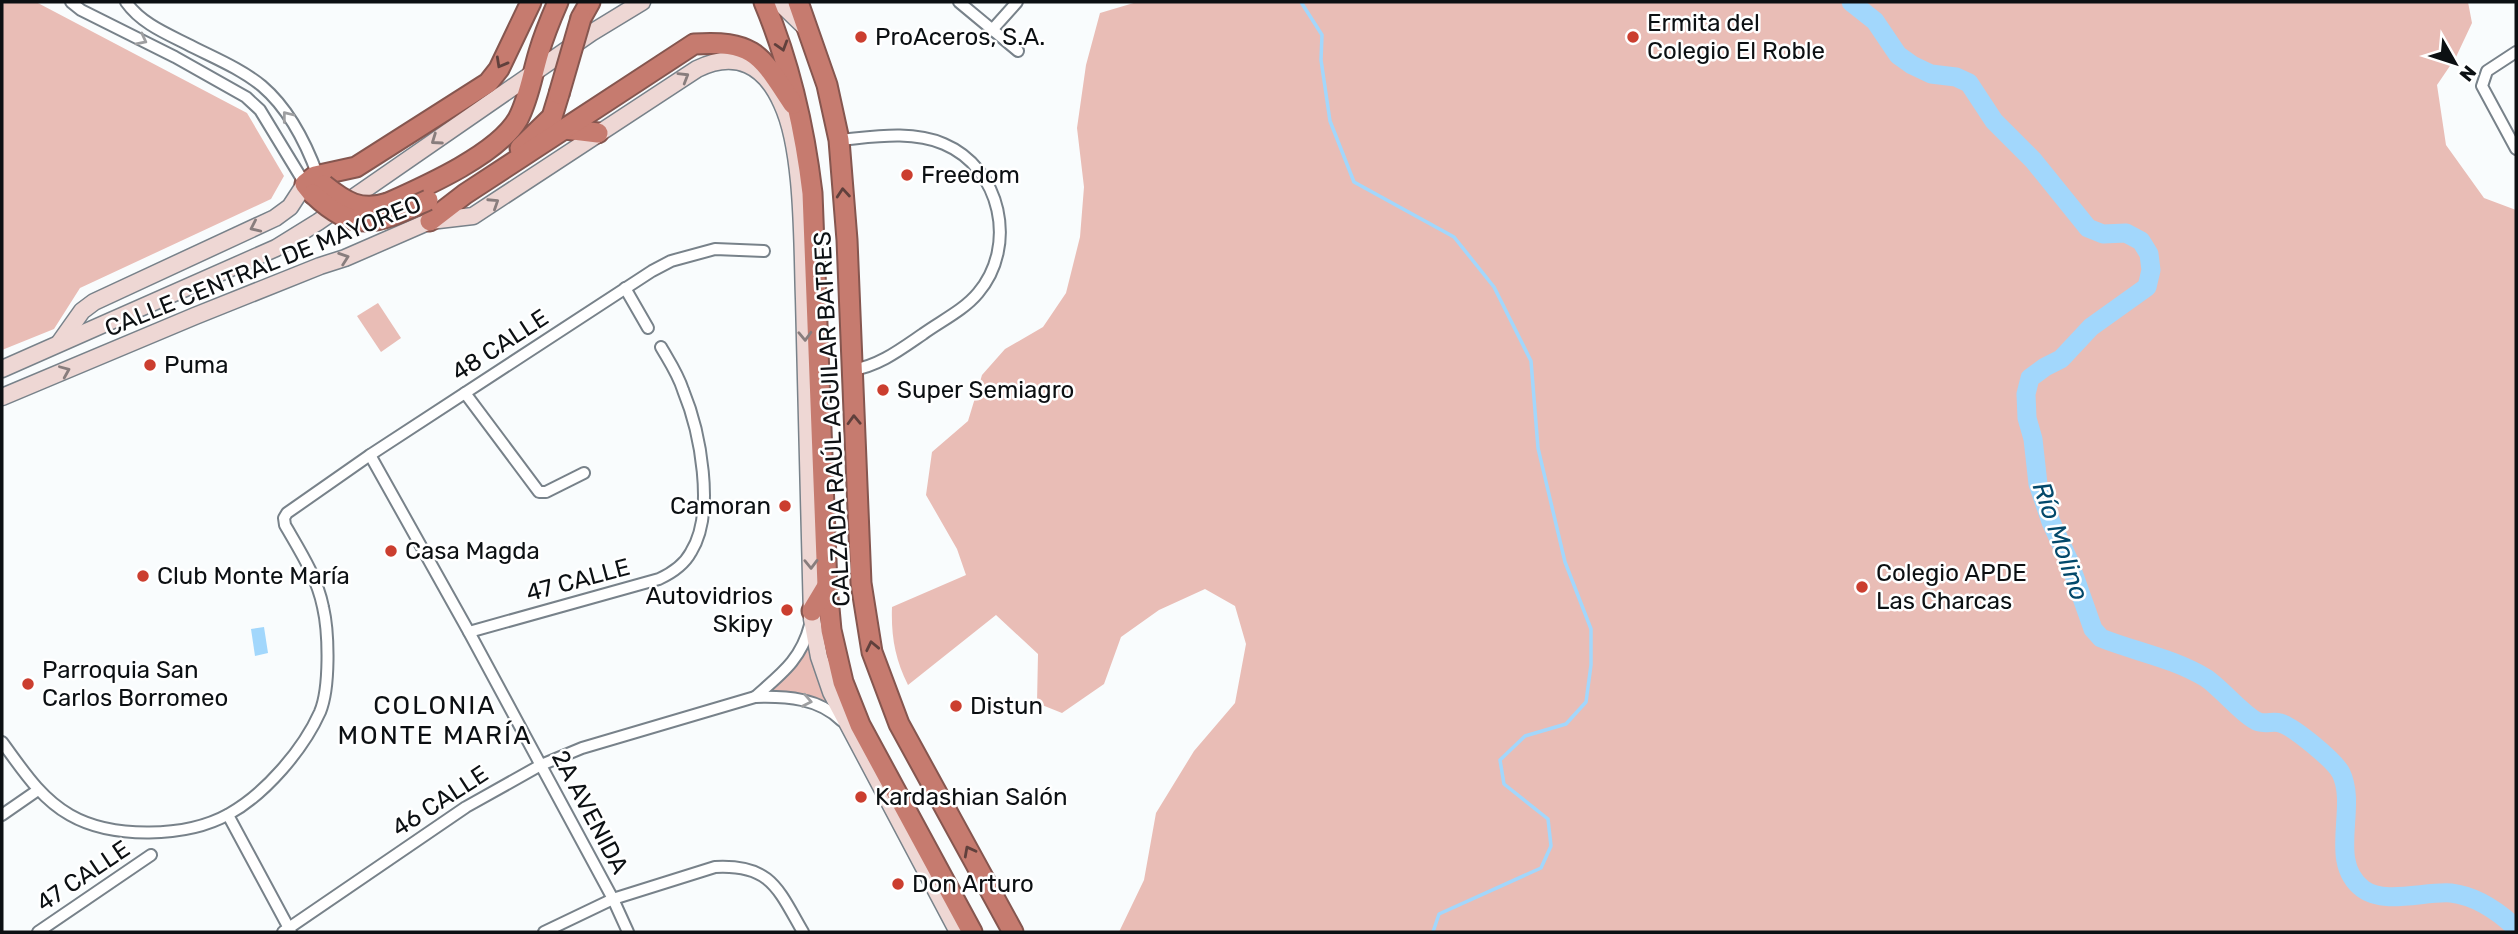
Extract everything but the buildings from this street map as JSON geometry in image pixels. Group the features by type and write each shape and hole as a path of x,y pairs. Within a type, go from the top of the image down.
{"highway":[{"path":"315,185 356,167 488,83 499,69 531,2"},
{"path":"315,185 345,202 370,207 388,203 425,186 490,148 509,133 518,118 558,2"},
{"name":"CALZADA RAÚL AGUILAR BATRES","path":"764,2 778,36 779,87 800,113 807,149 816,239 827,586 831,630 843,682 860,724 972,932"},
{"name":"CALZADA RAÚL AGUILAR BATRES","path":"798,2 827,85 839,140 847,240 861,583 872,652 899,724 1013,932"},
{"path":"506,168 523,144 552,117 585,10"},
{"path":"430,221 465,194 694,44 720,43 746,48 800,113"},
{"path":"565,129 598,134"},
{"path":"315,185 340,216 359,222 382,219 428,200 465,194"},
{"path":"812,615 827,586"}],"main road":[{"name":"CALLE CENTRAL DE MAYOREO","path":"2,369 276,247 318,222 532,79 591,33 642,2"},
{"path":"779,2 809,31"},
{"name":"CALLE CENTRAL DE MAYOREO","path":"2,397 430,221 473,216 665,89 712,62 742,61 779,87"},
{"path":"779,87 796,159 802,234 812,615 815,642 824,675 849,728 907,832 958,932"},
{"path":"58,344 88,306 275,218 315,185"}],"street":[{"path":"71,2 81,10 186,62 246,97 260,110 315,185"},
{"path":"127,2 148,23 241,71 262,86 301,135 315,185"},
{"path":"959,2 1018,51"},
{"path":"992,30 1017,2"},
{"path":"2516,52 2487,71 2482,86 2516,149"},
{"path":"839,140 897,135 945,144 974,164 986,178 994,192 999,221 995,258 977,295 906,346 869,367 852,370"},
{"name":"48 CALLE","path":"228,815 264,788 304,743 321,709 325,682 325,621 313,576 285,525 284,518 294,507 625,288 671,261 715,249 764,251"},
{"path":"625,288 648,328"},
{"name":"47 CALLE","path":"469,632 659,579 670,574 690,554 702,523 704,499 700,454 684,391 661,347"},
{"path":"465,393 539,492 546,492 584,473"},
{"name":"2A AVENIDA","path":"370,455 541,765 628,932"},
{"name":"46 CALLE","path":"755,697 794,662 807,637 812,615"},
{"name":"46 CALLE","path":"288,931 466,807 541,765 582,748 755,697 776,696 812,702 833,712 849,728"},
{"path":"2,742 38,790 70,815 109,831 154,834 228,815 288,931"},
{"path":"2,815 38,790"},
{"name":"47 CALLE","path":"38,932 151,855"},
{"path":"544,932 613,900 715,867 744,867 757,872 781,894 803,932"}],"shaded area":[{"path":"2,2 36,2 247,113 284,176 271,199 80,288 54,329 2,350"},
{"path":"1137,2 2468,2 2472,23 2456,57 2437,85 2446,145 2484,198 2516,210 2516,932 1119,932 1144,880 1156,813 1194,751 1235,703 1246,644 1235,606 1205,589 1159,610 1121,637 1104,684 1062,713 1037,703 1038,654 996,615 908,685 895,647 892,607 966,575 957,549 926,495 932,452 968,421 982,375 1005,349 1043,327 1066,293 1080,237 1084,187 1077,128 1086,65 1100,13"},
{"path":"378,303 401,338 381,352 357,316"},
{"path":"809,637 850,728 794,697 776,692 755,697"}],"water":[{"path":"264,627 268,653 255,656 251,629"}],"waterway":[{"path":"1301,2 1322,35 1321,60 1330,121 1354,182 1454,237 1494,287 1531,361 1538,448 1565,562 1591,629 1591,665 1586,702 1566,724 1525,736 1500,760 1504,784 1548,819 1551,846 1541,868 1439,914 1433,932"},
{"name":"Río Molino","path":"1851,2 1875,21 1898,55 1912,65 1931,74 1956,77 1969,83 1994,121 2033,160 2088,228 2103,234 2126,233 2141,241 2149,254 2151,270 2147,287 2091,327 2061,359 2030,378 2026,394 2027,418 2033,439 2038,484 2093,629 2101,638 2168,660 2206,678 2254,719 2262,723 2278,722 2286,726 2331,761 2341,773 2345,787 2347,864 2352,878 2363,889 2372,894 2393,897 2441,893 2469,897 2486,905 2516,928"}],"place":[{"name":"ProAceros, S.A.","path":"861,37"},
{"name":"Ermita del Colegio El Roble","path":"1633,37"},
{"name":"Freedom","path":"907,175"},
{"name":"Puma","path":"150,365"},
{"name":"Super Semiagro","path":"883,390"},
{"name":"Camoran","path":"785,506"},
{"name":"Casa Magda","path":"391,551"},
{"name":"Club Monte María","path":"143,576"},
{"name":"Colegio APDE Las Charcas","path":"1862,587"},
{"name":"Autovidrios Skipy","path":"787,610"},
{"name":"Parroquia San Carlos Borromeo","path":"28,684"},
{"name":"Distun","path":"956,706"},
{"name":"Kardashian Salón","path":"861,797"},
{"name":"Don Arturo","path":"898,884"}],"district":[{"name":"COLONIA MONTE MARÍA","path":"435,720"}]}
